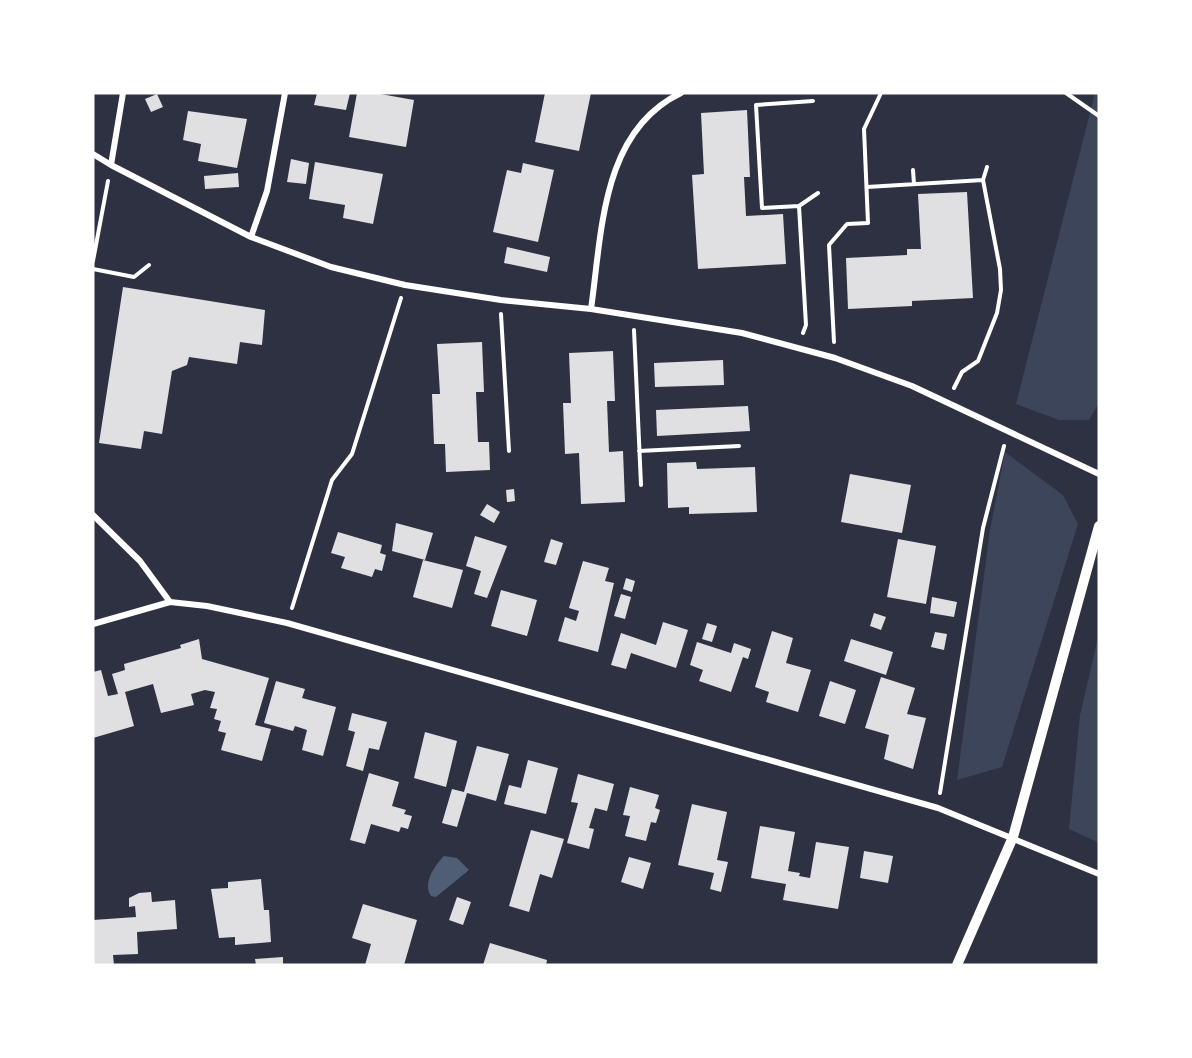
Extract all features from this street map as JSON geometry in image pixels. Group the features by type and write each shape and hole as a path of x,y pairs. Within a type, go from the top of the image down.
{"street":[{"path":"111,165 123,93"},
{"path":"251,237 267,191 285,93"},
{"path":"591,309 607,195 620,156 634,133 652,112 672,95 681,93"},
{"path":"93,154 251,237 331,267 405,285 501,300 591,309 742,333 835,358 912,386 1099,474"},
{"path":"93,515 140,561 170,602"},
{"path":"957,965 1013,837 1099,526"},
{"path":"93,624 170,602 207,606 287,623 938,808 1099,874"}],"path":[{"path":"835,358 829,245 847,224 868,223 864,129 881,93"},
{"path":"1066,93 1099,116"},
{"path":"813,101 756,105 762,208 799,206 818,193"},
{"path":"93,261 111,165"},
{"path":"947,403 962,372 978,362 997,313 1001,290 1000,269 983,180 987,167"},
{"path":"913,170 914,184"},
{"path":"867,187 983,180"},
{"path":"795,349 806,326 799,206"},
{"path":"93,269 134,277 149,265"},
{"path":"287,623 332,480 352,454 405,285"},
{"path":"501,300 500,325 509,451"},
{"path":"639,316 633,333 641,485"},
{"path":"938,808 983,528 1008,431"},
{"path":"639,451 739,446"}],"shaded area":[{"path":"1095,93 1099,93 1099,403 1089,420 1059,420 1016,404"},
{"path":"1005,452 1063,495 1078,524 1002,767 957,780 990,530"},
{"path":"1099,633 1099,843 1069,829 1080,715"},
{"path":"444,856 457,858 469,870 436,897 431,896 429,880"}],"building":[{"path":"317,93 350,93 346,110 314,105"},
{"path":"357,93 375,93 414,100 406,147 349,137"},
{"path":"545,93 591,93 579,151 535,142"},
{"path":"157,94 163,107 151,112 145,99"},
{"path":"747,110 750,177 744,177 746,216 783,214 786,264 698,269 692,175 704,174 701,113"},
{"path":"188,111 247,119 237,168 198,161 201,144 183,140"},
{"path":"291,159 309,163 306,184 287,182"},
{"path":"315,162 383,174 373,224 343,218 345,205 309,199"},
{"path":"523,163 554,170 538,242 493,232 507,170 521,173"},
{"path":"238,173 239,187 205,189 204,176"},
{"path":"967,192 973,298 912,301 912,306 848,309 846,258 907,255 907,249 921,249 918,194"},
{"path":"507,247 550,257 547,272 504,263"},
{"path":"123,287 265,310 262,345 240,342 237,364 189,357 187,365 172,371 162,434 144,431 141,449 99,443"},
{"path":"482,342 484,392 476,392 478,442 489,442 490,470 446,472 445,444 434,444 432,394 440,394 437,344"},
{"path":"613,351 615,401 607,401 609,452 623,451 625,502 581,504 579,453 565,454 563,403 571,403 569,353"},
{"path":"723,360 724,385 655,387 654,363"},
{"path":"748,406 750,431 657,436 656,410"},
{"path":"696,462 697,469 755,467 757,512 689,514 689,507 668,508 667,463"},
{"path":"850,474 911,485 902,533 841,522"},
{"path":"514,489 515,501 507,502 506,490"},
{"path":"487,504 500,512 494,523 480,515"},
{"path":"396,523 433,533 425,560 392,551"},
{"path":"338,532 382,545 380,553 386,555 382,571 375,569 372,577 341,568 345,557 331,553"},
{"path":"475,536 507,546 487,598 474,594 481,571 466,566"},
{"path":"551,539 563,543 556,565 544,562"},
{"path":"898,539 936,546 926,604 887,597"},
{"path":"423,560 463,570 452,608 413,597"},
{"path":"583,561 609,568 605,581 614,583 598,652 558,641 565,617 576,621 579,611 569,608"},
{"path":"626,578 635,581 632,592 623,589"},
{"path":"501,590 537,600 527,636 491,626"},
{"path":"621,594 631,597 625,619 614,616"},
{"path":"932,597 957,602 954,617 930,613"},
{"path":"874,613 886,617 881,630 870,626"},
{"path":"663,622 688,630 676,668 631,653 626,669 611,665 621,633 656,645"},
{"path":"707,623 717,626 712,642 702,639"},
{"path":"772,631 793,638 786,663 811,670 798,712 766,702 769,692 755,687"},
{"path":"935,632 947,634 944,650 931,647"},
{"path":"199,639 202,659 269,678 255,725 271,729 262,761 221,750 226,733 218,731 221,721 214,719 217,709 210,708 215,692 205,690 191,694 194,705 161,713 153,684 125,692 134,726 93,738 93,672 101,670 108,696 118,694 112,674 125,670 124,664 181,648 180,645"},
{"path":"851,639 893,652 886,675 844,661"},
{"path":"697,642 731,653 734,643 751,649 748,659 743,657 731,692 699,681 703,670 690,665"},
{"path":"881,677 915,688 907,714 926,718 913,769 884,759 889,735 865,728"},
{"path":"276,681 305,689 302,698 336,707 323,756 302,750 307,730 295,726 293,731 264,723"},
{"path":"830,681 856,690 845,724 819,716"},
{"path":"352,713 387,722 379,750 369,748 363,771 346,766 355,732 348,730"},
{"path":"425,732 457,741 446,787 414,778"},
{"path":"477,746 509,754 496,801 467,793 457,827 442,823 452,789 464,792"},
{"path":"528,760 558,768 546,814 504,804 509,785 521,788"},
{"path":"369,773 399,782 392,806 406,810 404,814 412,816 408,829 401,827 399,832 371,824 365,844 350,840"},
{"path":"578,774 614,784 607,811 595,808 589,828 594,829 589,849 567,843 578,803 571,802"},
{"path":"630,787 659,795 655,808 660,810 656,823 651,822 646,841 625,836 630,816 623,815"},
{"path":"692,804 727,812 717,860 728,862 721,892 710,889 714,873 678,865"},
{"path":"760,826 795,832 788,871 800,873 799,876 810,878 816,842 849,847 838,909 783,900 786,884 751,878"},
{"path":"531,830 564,839 552,878 540,874 529,912 509,906"},
{"path":"864,851 893,856 888,883 860,878"},
{"path":"629,857 651,863 643,889 621,882"},
{"path":"261,879 264,910 269,910 271,942 235,945 235,937 219,938 211,889 228,888 228,882"},
{"path":"151,892 152,902 175,900 177,929 137,932 138,954 113,955 114,965 93,965 93,920 136,917 135,906 129,907 129,898 139,893"},
{"path":"457,897 471,902 463,925 449,920"},
{"path":"363,904 417,920 404,965 365,965 371,944 352,938"},
{"path":"490,943 547,960 546,965 483,965"},
{"path":"283,957 283,965 256,965 255,959"}]}
